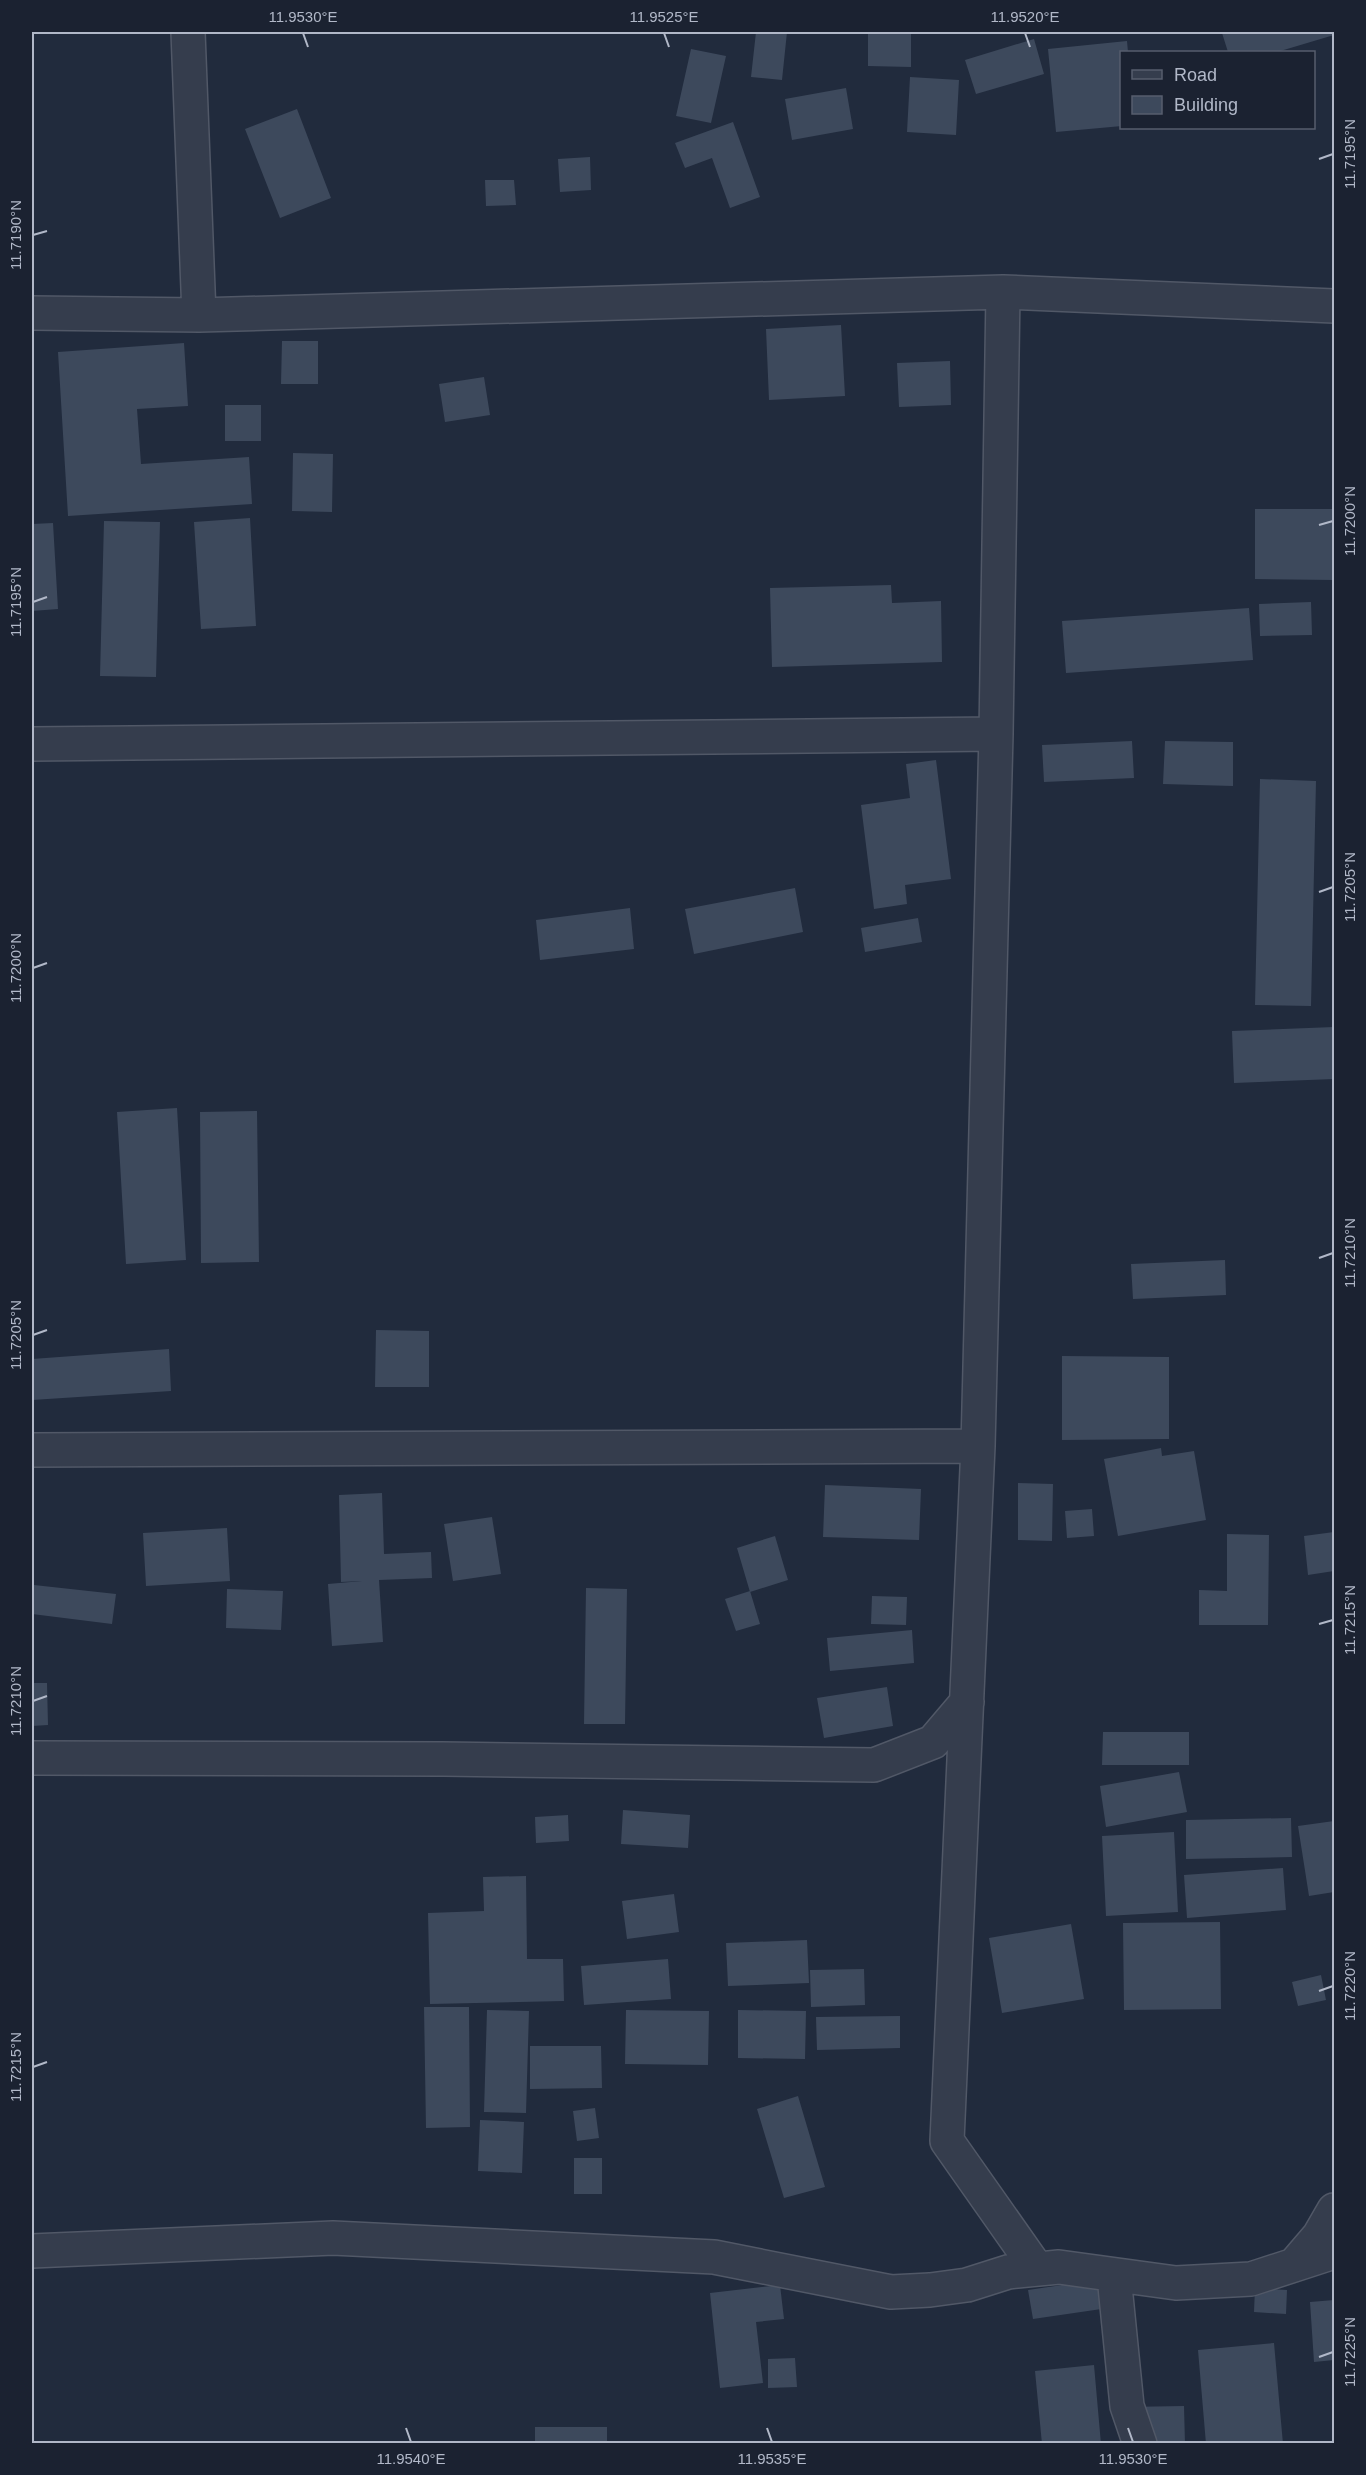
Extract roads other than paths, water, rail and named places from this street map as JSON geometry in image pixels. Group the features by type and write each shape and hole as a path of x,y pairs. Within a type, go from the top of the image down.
{"street":[{"path":"188,32 199,315"},
{"path":"1003,292 996,734 978,1446 947,2141 1037,2269"},
{"path":"32,313 199,315 1003,292 1335,306"},
{"path":"32,744 996,734"},
{"path":"32,1450 978,1446"},
{"path":"32,1758 443,1759 873,1765 933,1742 967,1702"},
{"path":"1295,2264 1319,2236 1335,2210"},
{"path":"32,2251 333,2238 714,2257 891,2292 967,2285 1008,2272 1059,2267 1176,2283 1251,2279 1335,2252"},
{"path":"1114,2276 1127,2406 1140,2444"}]}
